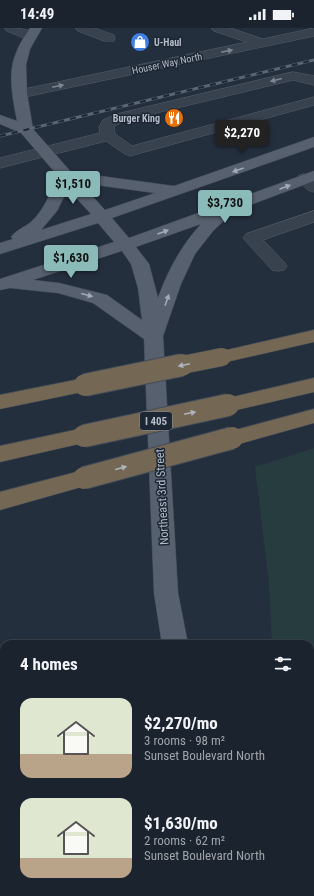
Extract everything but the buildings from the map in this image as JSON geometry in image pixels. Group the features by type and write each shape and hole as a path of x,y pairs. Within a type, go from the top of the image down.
{"highway":[{"path":"0,402 222,357 314,336"},
{"name":"I 405","path":"0,454 314,385"},
{"path":"0,501 314,416"}],"main road":[{"path":"26,130 20,94 20,65 24,49 34,32"},
{"path":"0,119 26,130"},
{"name":"Northeast 3rd Street","path":"26,130 126,245 140,264 147,288 154,337 166,593 174,640"},
{"path":"0,248 101,217 314,142"},
{"path":"0,248 38,226 53,205 66,176 178,191"},
{"path":"4,284 126,245 244,202 311,181"},
{"path":"4,284 59,288 100,299 154,337 178,269 188,248 212,223 244,202"}],"street":[{"path":"11,28 34,32"},
{"path":"82,28 109,38"},
{"path":"218,28 264,43"},
{"name":"Houser Way North","path":"20,94 314,32"},
{"path":"314,81 303,77 293,76 122,117 108,123 106,127 108,136 130,151 314,101"},
{"path":"0,163 108,136"},
{"path":"278,266 252,238 314,216"}],"green space":[{"path":"314,448 314,640 272,640 269,583 255,467"}],"railway":[{"path":"0,136 314,60"}],"place":[{"name":"U-Haul","path":"140,42"},
{"name":"Burger King","path":"174,118"}]}
